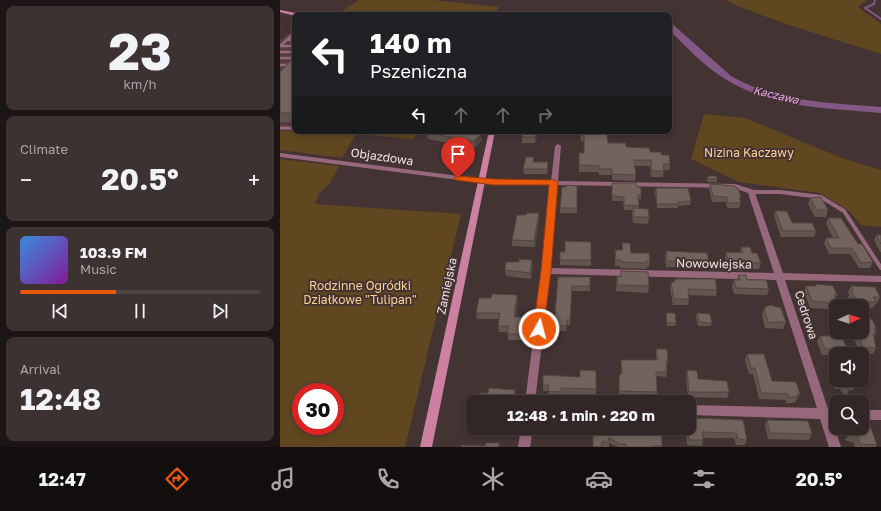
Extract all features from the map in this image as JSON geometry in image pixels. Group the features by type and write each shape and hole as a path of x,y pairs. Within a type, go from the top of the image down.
{"street":[{"path":"280,11 292,14"},
{"name":"Zamiejska","path":"426,447 491,134"},
{"path":"531,395 546,271 558,146"},
{"name":"Objazdowa","path":"280,155 481,181 735,186 751,192"},
{"name":"Cedrowa","path":"751,192 835,447"},
{"name":"Nowowiejska","path":"546,271 881,279"},
{"path":"696,410 829,414"},
{"path":"869,415 881,415"},
{"path":"524,447 526,435"}],"lane":[{"path":"280,46 292,35"},
{"path":"287,40 292,40"},
{"path":"280,46 292,46"},
{"path":"280,52 292,52"},
{"path":"280,58 292,58"},
{"path":"280,65 292,64"},
{"path":"280,128 292,128"},
{"path":"751,192 780,192 821,197 844,211 881,268"}],"shaded area":[{"path":"292,33 292,131 280,131 280,40 287,34"}],"green space":[{"path":"359,0 433,0 499,7 496,12 341,12"},
{"path":"725,0 867,0 858,7 881,24 881,54 783,23"},
{"name":"Nizina Kaczawy","path":"704,114 745,118 842,158 881,170 881,227 861,225 848,210 820,193 739,182 691,159"},
{"path":"280,131 292,131 292,134 356,134 342,158 280,150"},
{"path":"356,134 417,134 413,139"},
{"name":"Rodzinne Ogródki Działkowe \"Tulipan\"","path":"280,159 339,166 330,183 319,194 315,204 461,214 405,447 280,447"}],"water":[{"name":"Kaczawa","path":"672,24 731,76 748,85 804,100 881,107 881,113 797,104 757,94 737,86 719,75 693,54 672,33"}],"building":[{"path":"292,59 292,113 280,113 280,72"},
{"path":"432,134 481,134 474,141"},
{"path":"522,134 536,134 535,137 522,137"},
{"path":"605,134 607,135 608,143 626,143 626,147 649,148 650,152 661,152 662,155 669,155 670,164 663,164 664,171 652,171 651,160 634,160 636,175 612,174 612,169 599,169 599,166 579,165 579,153 584,153 584,135 581,135"},
{"path":"526,157 534,157 533,162 548,162 547,169 523,169"},
{"path":"708,176 716,176 717,179 708,179"},
{"path":"612,183 636,183 637,187 641,187 641,195 638,195 639,206 624,205 624,197 612,196"},
{"path":"710,184 735,186 738,188 741,203 728,203 727,197 713,196"},
{"path":"566,185 577,186 577,208 560,208 562,187 566,187"},
{"path":"656,188 688,188 691,201 678,202 679,204 657,204"},
{"path":"821,197 828,210 817,210 810,198"},
{"path":"633,208 648,209 649,217 634,217"},
{"path":"775,211 787,211 792,223 812,223 816,231 783,231"},
{"path":"527,213 539,213 534,241 512,240 517,215 526,215"},
{"path":"828,218 841,218 858,244 862,244 873,262 861,263 852,248 831,248 826,238 839,238"},
{"path":"876,235 881,235 881,244"},
{"path":"565,241 591,242 591,260 560,260 560,252 565,252"},
{"path":"622,243 630,243 631,253 649,253 650,261 647,261 647,263 621,262 621,260 616,260 615,250 623,250"},
{"path":"741,247 750,247 752,253 757,253 761,263 743,263 743,265 729,263 726,252 743,253"},
{"path":"666,251 707,253 709,262 667,261"},
{"path":"519,259 532,260 530,273 505,270 506,262 519,262"},
{"path":"621,271 648,272 649,286 617,285 617,276 621,277"},
{"path":"738,275 746,275 747,280 766,280 769,289 736,288 734,280 740,280"},
{"path":"558,277 590,277 590,286 572,286 570,320 567,320 566,326 554,326"},
{"path":"675,279 715,279 717,290 688,289 689,299 674,299 671,282 675,282"},
{"path":"816,284 833,286 837,295 834,295 836,299 829,299 829,303 812,301 806,286 816,286"},
{"path":"851,286 875,287 880,297 873,297 876,302 869,302 869,299 856,299 851,291 853,290"},
{"path":"492,294 517,295 514,317 524,317 522,334 507,334 509,326 498,326 500,313 476,313 479,298 491,298"},
{"path":"770,305 781,308 786,322 768,322 764,308"},
{"path":"666,313 675,313 676,323 667,323"},
{"path":"697,313 710,314 712,323 699,322"},
{"path":"869,319 872,319 876,328 874,328 876,333 873,333 876,348 863,347 860,339 869,339"},
{"path":"820,336 829,336 829,339 843,339 846,347 829,347 829,349 825,349"},
{"path":"656,349 667,349 668,361 666,361 667,372 656,372 657,392 619,391 619,379 620,374 622,374 621,360 658,360"},
{"path":"747,354 764,354 772,381 796,382 800,394 797,394 798,397 789,397 788,394 761,393 755,368 751,368"},
{"path":"580,370 596,371 596,389 561,388 561,392 548,391 549,385 543,385 543,375 580,377"},
{"path":"687,370 697,371 698,379 727,381 729,392 689,392"},
{"path":"489,388 515,390 514,395 480,395 480,393 488,393"},
{"path":"696,418 743,420 747,440 738,439 736,433 702,432 703,440 689,440 688,435 696,435"},
{"path":"767,420 808,421 812,434 770,433"},
{"path":"870,425 877,445 860,444 858,437 852,435 869,435"},
{"path":"593,435 661,435 662,446 626,447 626,444 620,444 609,438 609,442 602,442 601,447 593,447"},
{"path":"486,443 499,443 499,447 461,447 462,445 485,446"}],"waterway":[{"path":"875,0 874,4 865,8 881,19"}],"route":[{"path":"458,178 494,182 554,182 539,329"}]}
